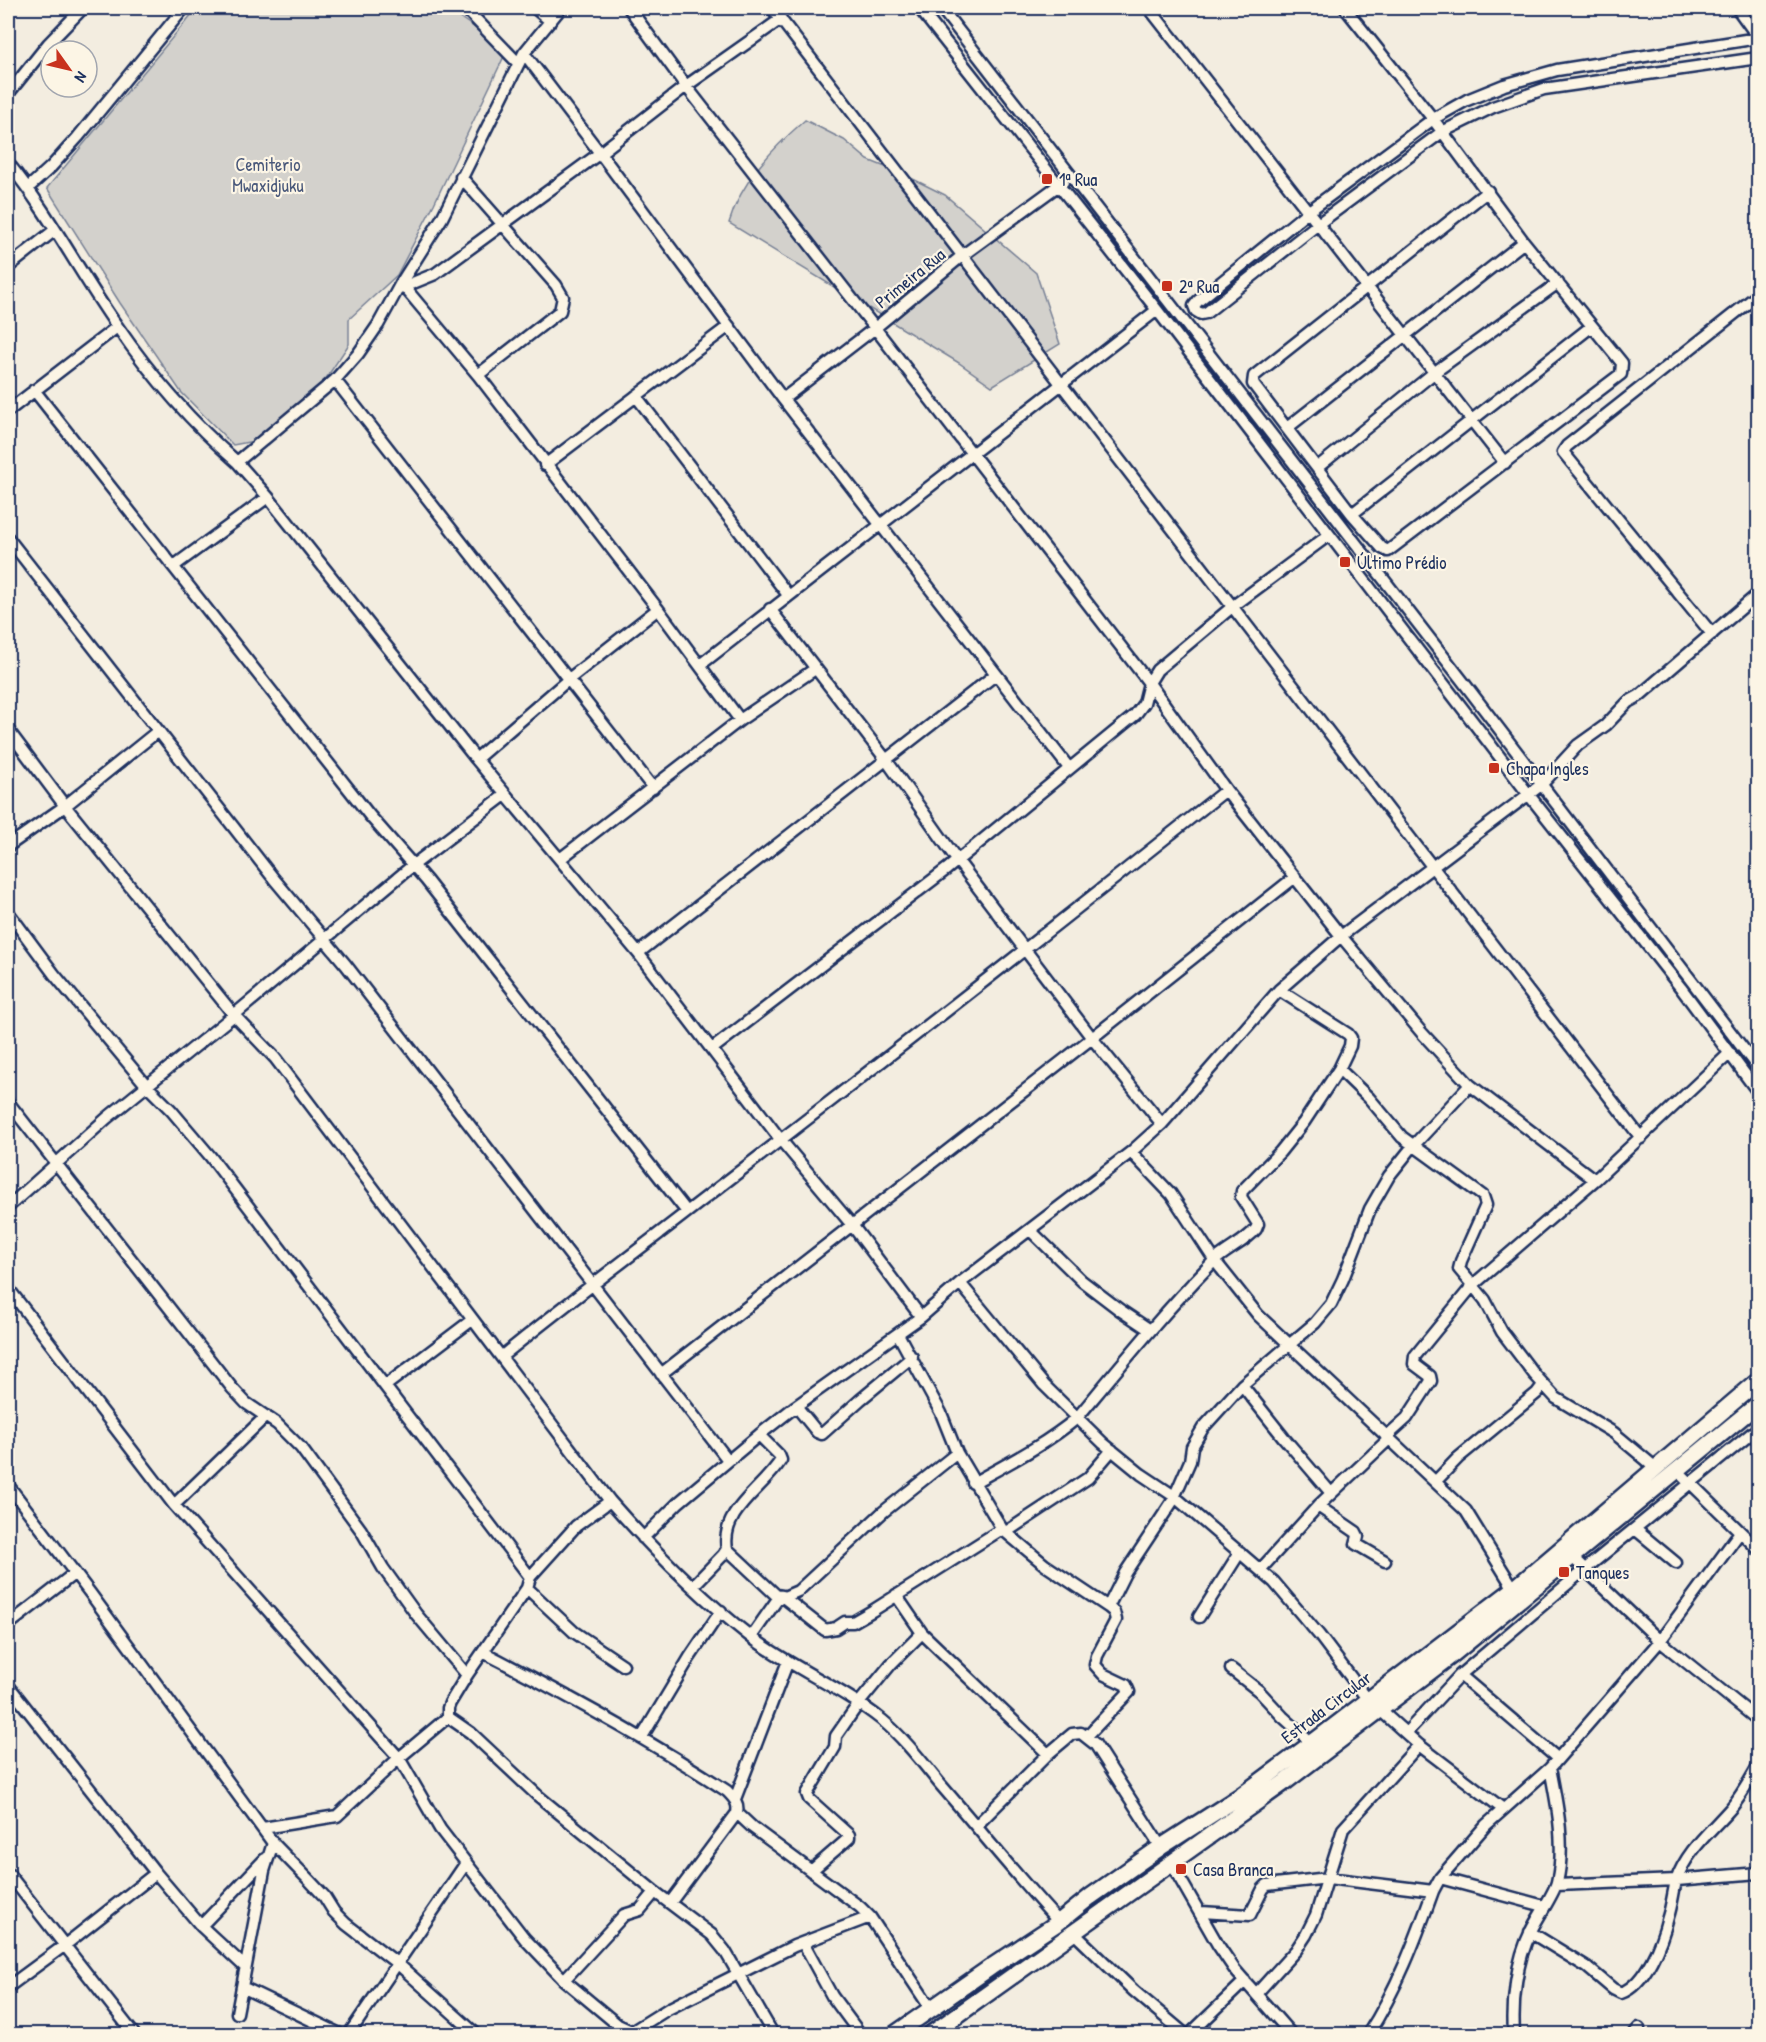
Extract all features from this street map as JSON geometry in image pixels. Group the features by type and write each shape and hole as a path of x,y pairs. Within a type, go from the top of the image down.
{"main road":[{"name":"Estrada Circular","path":"895,2034 1059,1922 1161,1847 1242,1795 1312,1743 1374,1705 1758,1381"},
{"path":"940,2032 1285,1782 1374,1705 1452,1656 1758,1404"}],"street":[{"path":"8,94 48,44 83,8"},
{"path":"28,188 51,167 78,136 184,8"},
{"path":"465,8 521,58 600,153 783,399 883,524 995,675 1069,768"},
{"path":"535,8 550,21"},
{"path":"237,462 335,380 358,354 442,218 521,58 561,8"},
{"path":"629,8 686,86 1149,682 1226,790 1341,936 1428,1041 1470,1085 1595,1180"},
{"path":"772,8 1641,1138"},
{"path":"920,8 1157,309 1758,1092"},
{"path":"941,8 1461,679 1758,1068"},
{"path":"1149,8 1505,463"},
{"path":"1345,8 1433,119 1488,191 1524,242 1622,363 1621,374 1388,551 1382,548 1352,514 1253,384 1254,376 1488,191"},
{"path":"1737,8 1758,38 1557,70 1504,85 1467,100 1433,119 1310,211 1198,301 1194,306 1196,311 1201,314 1206,313 1318,224 1442,132 1493,107 1544,89 1758,58"},
{"path":"402,285 435,274 504,225 686,86 781,19"},
{"path":"8,163 28,188 117,327 200,428 237,462 268,497 505,795 638,953 780,1139 852,1225 921,1317"},
{"name":"Primeira Rua","path":"783,399 875,328 963,255 1072,176"},
{"path":"461,177 556,285 563,297 560,311 478,375"},
{"path":"8,267 55,231"},
{"path":"1287,428 1524,242"},
{"path":"1318,467 1435,372 1558,283"},
{"path":"402,285 478,375 658,609 740,720"},
{"path":"1712,634 1563,452 1567,446 1758,295"},
{"path":"700,665 1157,309"},
{"path":"545,465 729,326"},
{"path":"1352,514 1592,326"},
{"path":"8,411 117,327"},
{"path":"335,380 653,788"},
{"path":"34,390 687,1212"},
{"path":"636,396 788,595"},
{"path":"174,566 268,497"},
{"path":"712,1049 996,830 1135,715 1144,703 1149,682 1157,670 1232,608 1329,535"},
{"path":"8,538 12,552 158,731 274,879 346,965 728,1460"},
{"path":"643,1538 678,1503 759,1435 921,1317 960,1283 1031,1231 1131,1152 1161,1124 1279,990 1341,936 1529,795 1578,745 1606,725 1628,702 1639,696 1758,594"},
{"path":"476,759 569,679 658,609"},
{"path":"770,609 887,761 957,860 1092,1038 1161,1124"},
{"path":"560,859 740,720 815,669"},
{"path":"638,953 995,675"},
{"path":"8,730 65,806 234,1016 275,1058 610,1501 643,1538 751,1637 859,1703 883,1721 909,1747 1029,1890 1059,1922"},
{"path":"8,846 65,806 158,731"},
{"path":"501,1357 593,1283 1026,949 1226,790"},
{"path":"8,1207 147,1086 412,866 505,795"},
{"path":"661,1374 1295,877"},
{"path":"8,912 54,974 147,1086 210,1156 385,1386 528,1583 574,1632 623,1665"},
{"path":"973,1483 1047,1440 1077,1418 1150,1330 1215,1261 1256,1229 1258,1224 1241,1197 1242,1191 1280,1152 1304,1122 1339,1069 1350,1046 1351,1038 1279,990"},
{"path":"1261,1569 1318,1506 1407,1418 1431,1381 1428,1375 1414,1364 1413,1360 1473,1285 1595,1180 1730,1053"},
{"path":"1339,1069 1369,1098 1392,1127 1413,1146 1483,1196 1486,1205 1459,1269 1485,1300 1502,1332 1543,1385 1556,1398 1614,1433 1656,1468"},
{"path":"1108,1607 1125,1573 1172,1502 1184,1476 1192,1447 1203,1428 1242,1385 1290,1346 1315,1323 1331,1304 1344,1279 1370,1209 1389,1176 1413,1146 1470,1085"},
{"path":"8,1102 232,1388 246,1403 266,1416 301,1448 317,1467 416,1614 467,1675"},
{"path":"1131,1152 1171,1194 1215,1261 1258,1315 1466,1511 1514,1589"},
{"path":"1031,1231 1082,1281 1150,1330"},
{"path":"960,1283 1044,1385 1077,1418 1141,1474 1174,1496 1261,1569 1319,1635 1374,1705 1419,1745 1503,1809"},
{"path":"8,1288 174,1505 399,1758 440,1829 525,1939 564,1980 618,2025 633,2033 668,2009 738,1974 802,1943 870,1917"},
{"path":"385,1386 472,1320"},
{"path":"898,1334 941,1413 957,1453 973,1483 1004,1531 1045,1565 1114,1612 1116,1620 1097,1656 1095,1665 1103,1674 1126,1685 1129,1692 1086,1737"},
{"path":"796,1406 817,1432 822,1434 912,1357"},
{"path":"1242,1385 1331,1493"},
{"path":"1435,1482 1458,1458 1537,1393 1543,1385"},
{"path":"174,1505 266,1416"},
{"path":"1406,1734 1460,1675 1758,1428"},
{"path":"759,1435 779,1455 781,1460 740,1507 726,1529 727,1549 776,1595 782,1596 825,1630 836,1628 845,1622 853,1622 1083,1482 1104,1462 1112,1450"},
{"path":"751,1637 777,1600 798,1591 883,1512 957,1453"},
{"path":"1677,1470 1758,1549"},
{"path":"8,1485 273,1844 324,1896 334,1912 346,1924 398,1964 476,2034"},
{"path":"448,1717 450,1703 528,1583 576,1526 610,1501"},
{"path":"1318,1506 1356,1532 1358,1536 1356,1544 1384,1561"},
{"path":"1635,1529 1676,1563"},
{"path":"1368,2034 1401,1975 1440,1878 1486,1825 1550,1768 1660,1641 1740,1532"},
{"path":"693,1586 727,1549"},
{"path":"1199,1617 1240,1552"},
{"path":"1572,1557 1660,1641 1758,1720"},
{"path":"8,1625 75,1573"},
{"path":"896,1595 922,1633 1048,1754"},
{"path":"642,1737 690,1657 721,1611"},
{"path":"811,1871 849,1838 849,1835 809,1799 807,1794 835,1747 836,1736 859,1703 891,1664 922,1633"},
{"path":"483,1652 574,1698 642,1737 727,1791 735,1799 737,1813 670,1903"},
{"path":"735,1799 788,1661"},
{"path":"1231,1669 1259,1691 1283,1718 1312,1743"},
{"path":"1460,1675 1557,1758"},
{"path":"8,1685 156,1873 201,1926 245,1968"},
{"path":"263,1828 337,1816 399,1758 448,1717"},
{"path":"448,1717 471,1733 537,1795 711,1935 725,1951 773,2034"},
{"path":"976,1826 1048,1754 1072,1734 1081,1733 1095,1744 1161,1847"},
{"path":"1256,1994 1296,1950 1306,1935 1316,1915 1343,1829 1419,1745"},
{"path":"1530,1932 1587,1967 1613,1989 1621,1993 1629,1990 1646,1969 1658,1948 1677,1880 1694,1847 1732,1806 1758,1766"},
{"path":"1514,2034 1517,1981 1530,1932 1557,1884 1560,1848 1550,1768"},
{"path":"737,1813 870,1917 931,2009"},
{"path":"237,2013 267,1857 273,1844"},
{"path":"201,1926 267,1857"},
{"path":"349,2034 466,1863"},
{"path":"1171,1863 1218,1945 1245,1982 1292,2034"},
{"path":"8,1873 133,2034"},
{"path":"8,1988 156,1873"},
{"path":"1557,1884 1677,1880 1758,1873"},
{"path":"1201,1912 1250,1915 1263,1889 1267,1886 1328,1878 1433,1891"},
{"path":"1440,1878 1544,1906"},
{"path":"564,1980 624,1915 640,1910 655,1892"},
{"path":"1074,1933 1179,2033"},
{"path":"802,1943 832,1996 860,2034"},
{"path":"1190,2034 1245,1982"},
{"path":"242,1987 340,2034"}],"green space":[{"name":"Cemiterio Mwaxidjuku","path":"197,8 446,8 507,50 434,204 397,275 349,319 349,344 323,383 265,439 233,445 181,392 120,303 47,188"},
{"path":"805,120 844,140 868,160 945,195 1036,273 1060,344 992,386 959,363 729,223 741,193 750,179 781,142"}],"place":[{"name":"1ª Rua","path":"1047,179"},
{"name":"2ª Rua","path":"1167,286"},
{"name":"Último Prédio","path":"1345,562"},
{"name":"Chapa Ingles","path":"1494,768"},
{"name":"Tanques","path":"1564,1572"},
{"name":"Casa Branca","path":"1181,1869"}]}
